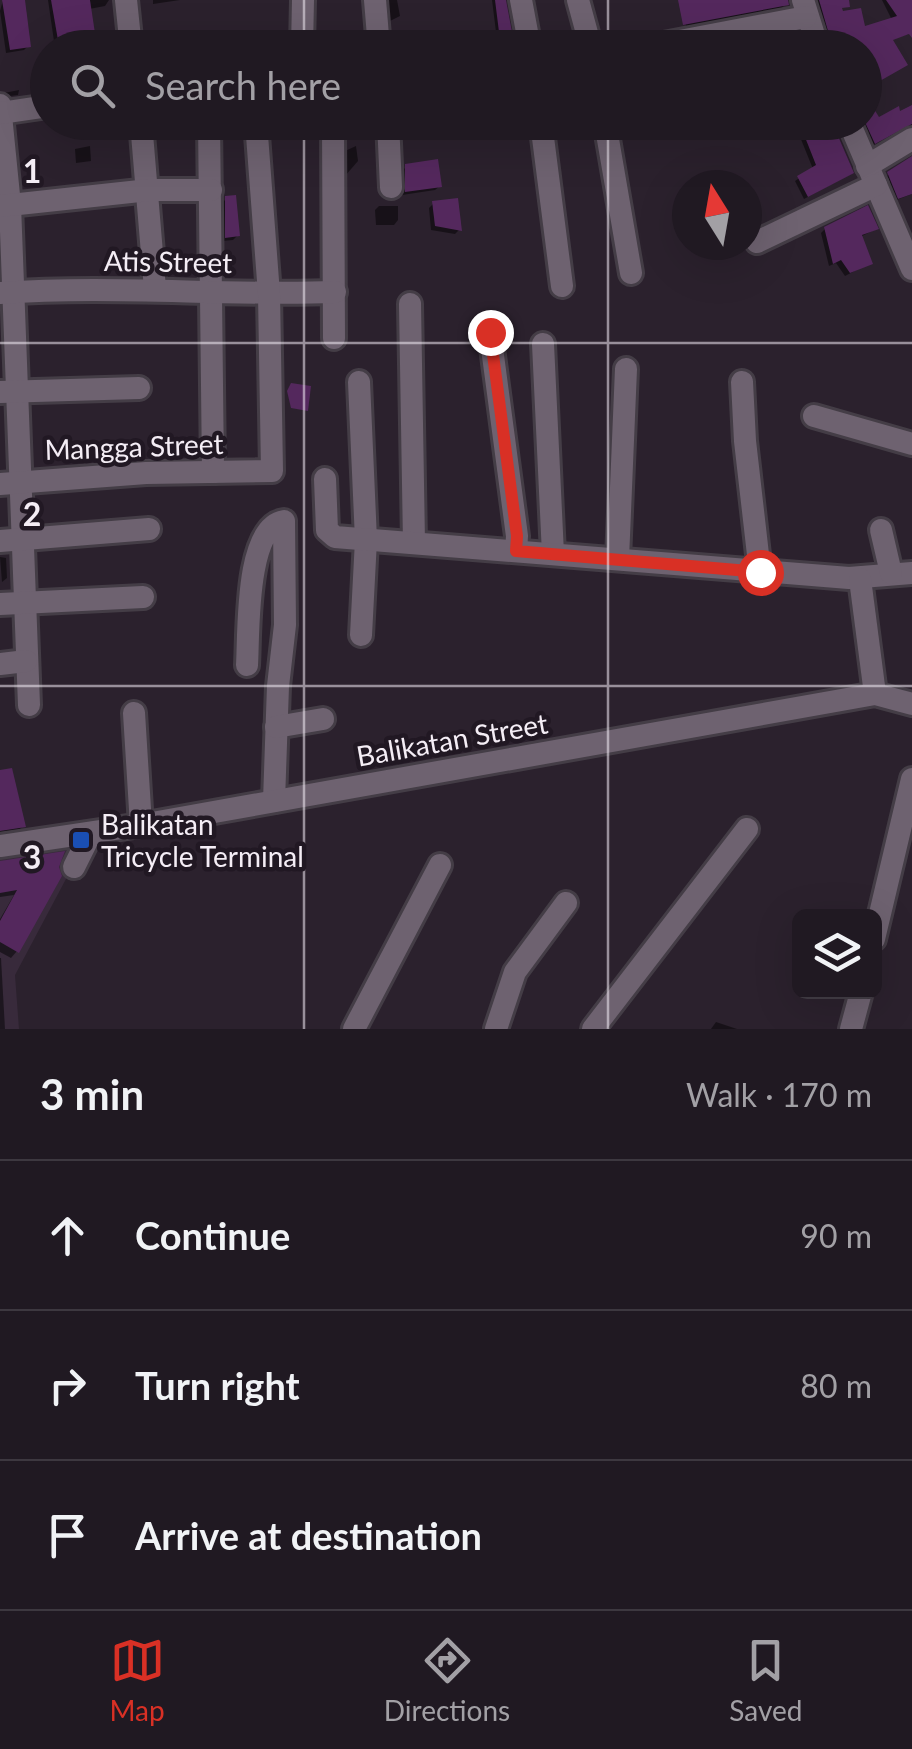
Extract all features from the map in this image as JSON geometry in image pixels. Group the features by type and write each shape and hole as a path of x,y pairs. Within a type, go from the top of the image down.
{"street":[{"path":"126,0 130,30"},
{"path":"302,30 303,0"},
{"path":"376,0 378,30"},
{"path":"521,0 527,30"},
{"path":"578,0 586,30"},
{"path":"717,30 804,9"},
{"path":"0,105 11,540 24,602 29,705"},
{"path":"0,113 30,109"},
{"path":"762,240 871,176 912,139"},
{"path":"143,140 156,288"},
{"path":"209,140 213,472"},
{"path":"257,140 270,294"},
{"path":"332,140 334,338"},
{"path":"389,140 391,187"},
{"path":"543,140 562,286"},
{"path":"608,140 631,273"},
{"path":"856,140 912,269"},
{"path":"5,206 149,190 210,190"},
{"name":"Atis Street","path":"6,292 156,288 270,294 334,292"},
{"name":"Mangga Street","path":"10,483 272,471 270,294"},
{"path":"410,304 414,543"},
{"path":"490,332 516,551"},
{"path":"543,344 553,554"},
{"path":"618,559 626,369"},
{"path":"359,382 366,540 361,635"},
{"path":"742,382 760,572"},
{"path":"8,391 139,388"},
{"path":"814,416 912,444"},
{"path":"325,479 327,530 335,537 366,540 760,572 860,578 902,573 880,530"},
{"path":"247,665 256,554 274,525 284,521 284,626 274,802"},
{"path":"11,540 149,529"},
{"path":"860,578 875,694"},
{"path":"0,604 143,596"},
{"path":"0,664 26,661"},
{"name":"Balikatan Street","path":"0,846 274,802 875,694 909,695"},
{"path":"134,713 140,825"},
{"path":"276,728 323,718"},
{"path":"881,909 912,780"},
{"path":"594,1029 748,829"},
{"path":"74,867 91,832"},
{"path":"354,1029 440,864"},
{"path":"496,1029 515,972 566,903"},
{"path":"852,1029 860,999"}],"shaded area":[{"path":"84,845 15,975 19,1029 0,1029 0,858"}],"building":[{"path":"2,0 25,0 30,47 10,50"},
{"path":"51,0 90,0 94,30 56,30"},
{"path":"495,0 506,0 512,30 499,30"},
{"path":"678,0 788,0 789,5 683,25"},
{"path":"819,0 849,0 850,7 842,8 843,11 861,8 865,26 897,16 886,0 912,0 912,38 909,34 893,40 908,65 882,80 882,30 828,30"},
{"path":"912,105 912,124 875,144 873,140 882,140 882,115 899,106 900,111"},
{"path":"806,140 840,140 854,173 808,197 797,176 816,165"},
{"path":"912,156 912,194 898,199 887,172"},
{"path":"438,159 442,187 405,192 405,164"},
{"path":"236,195 240,236 225,238 225,196"},
{"path":"458,198 462,231 435,226 432,201"},
{"path":"868,205 879,229 862,235 873,264 850,273 841,260 833,264 824,227"},
{"path":"291,383 311,386 308,411 291,408 287,391"},
{"path":"12,768 26,827 0,831 0,770"},
{"path":"65,851 59,867 62,876 19,953 0,942 0,921 17,890 0,893 0,861"}],"place":[{"name":"Balikatan Tricycle Terminal","path":"81,840"}],"route":[{"path":"490,332 516,551 760,572"}]}
